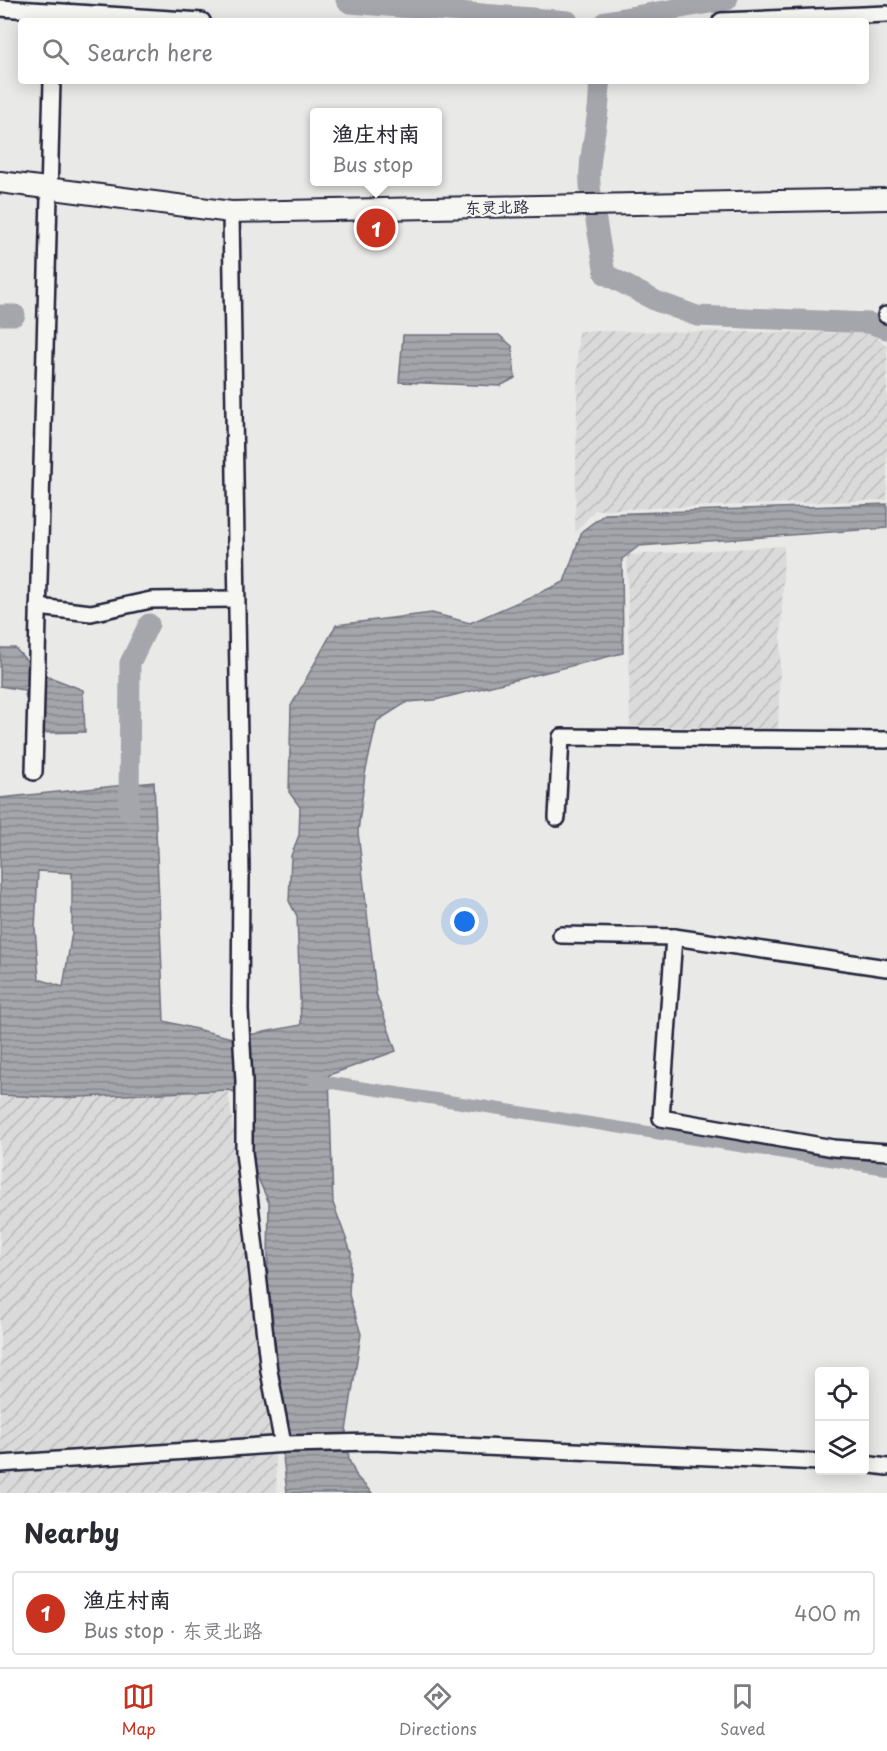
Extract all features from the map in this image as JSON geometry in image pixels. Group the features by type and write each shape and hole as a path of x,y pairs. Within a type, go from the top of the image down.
{"main road":[{"name":"东灵北路","path":"0,182 231,212 887,199"}],"street":[{"path":"0,8 162,18"},
{"path":"792,18 887,14"},
{"path":"34,772 52,84"},
{"path":"231,212 241,875 240,1010 244,1081 244,1152 269,1371 285,1444"},
{"path":"38,607 91,613 151,600 236,599"},
{"path":"557,818 561,737 887,740"},
{"path":"561,935 674,937 887,968"},
{"path":"674,937 661,1119 833,1148 887,1152"},
{"path":"0,1464 285,1444 373,1442 815,1462"},
{"path":"869,1465 887,1467"}],"shaded area":[{"path":"578,331 872,333 887,346 887,500 595,510 575,533"},
{"path":"403,335 499,335 512,346 515,378 500,386 399,382"},
{"path":"887,504 887,528 639,546 622,559 623,653 435,700 407,702 377,721 365,774 358,832 376,993 396,1051 329,1075 333,1203 351,1252 349,1295 361,1334 346,1431 349,1460 357,1477 372,1493 287,1493 267,1310 269,1203 251,1163 251,1097 228,1090 60,1098 0,1095 0,798 154,782 164,1021 232,1038 301,1025 297,916 289,901 291,856 299,835 300,807 289,792 291,706 336,625 432,613 470,623 564,582 582,531 605,514","holes":["38,871 72,873 72,932 63,987 39,979 35,928"]},
{"path":"784,546 778,729 630,726 627,555"},
{"path":"0,648 15,648 37,672 83,690 85,732 35,733 24,690 0,686"},
{"path":"228,1090 273,1411 277,1493 0,1493 0,1095 60,1098"}],"waterway":[{"path":"346,0 350,3 532,18"},
{"path":"623,18 727,0"},
{"path":"591,194 590,166 599,84"},
{"path":"595,215 605,274 656,301 697,316 869,323 887,329"},
{"path":"0,315 15,315"},
{"path":"129,811 130,663 149,624"},
{"path":"313,1080 887,1169"}],"place":[{"name":"渔庄村南","path":"376,228"}]}
